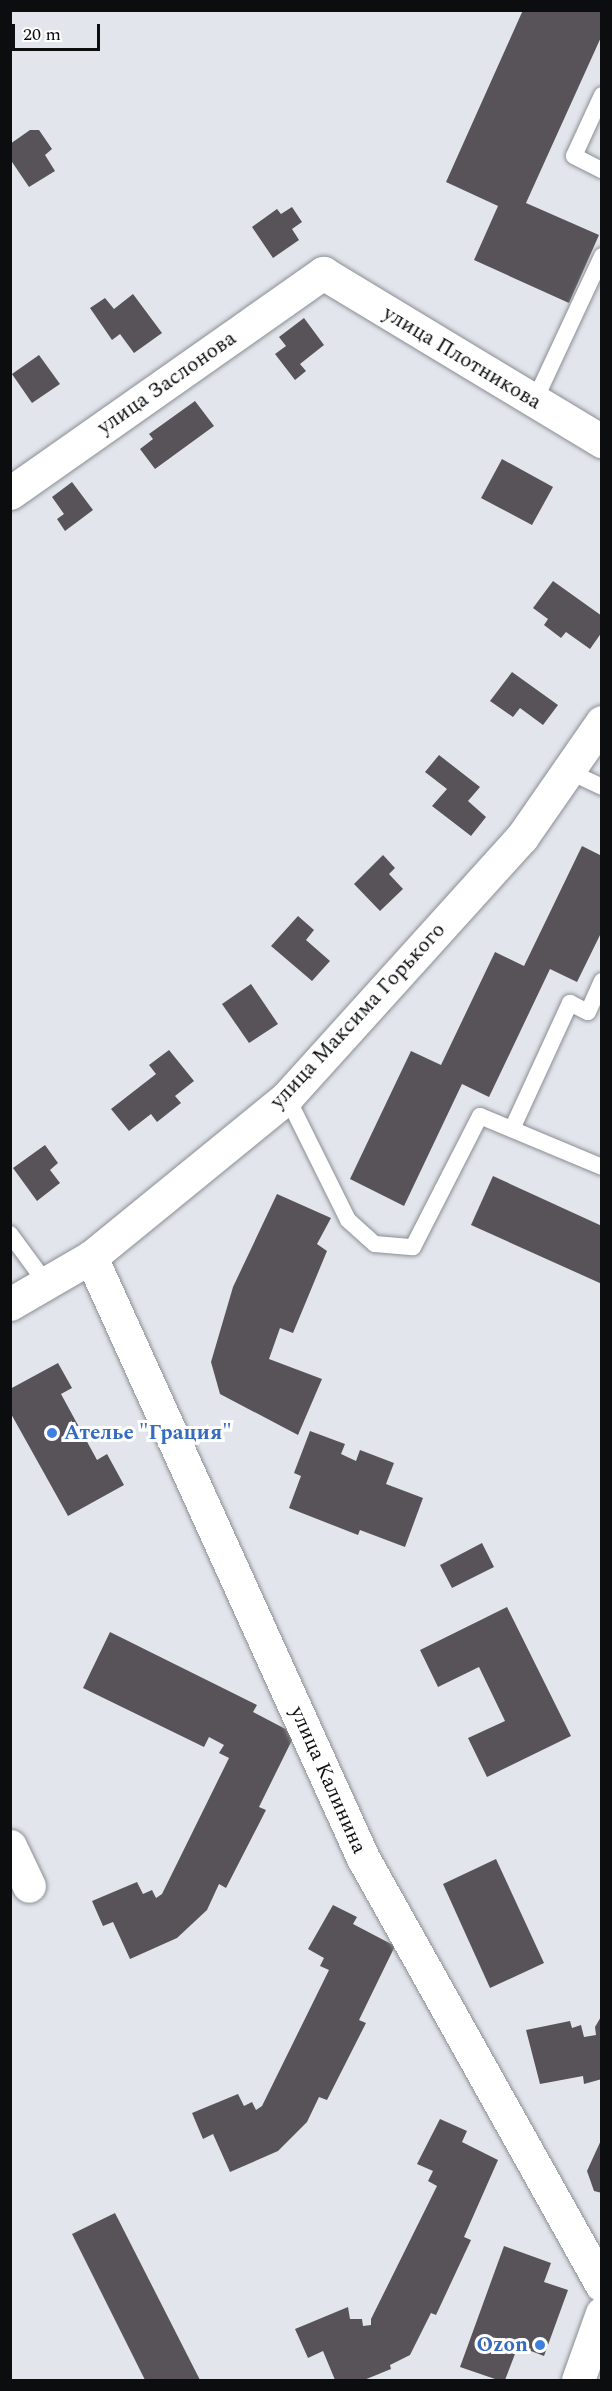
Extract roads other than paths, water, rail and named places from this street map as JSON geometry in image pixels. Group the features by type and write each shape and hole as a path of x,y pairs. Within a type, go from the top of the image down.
{"street":[{"name":"улица Плотникова","path":"323,273 602,441"},
{"name":"улица Заслонова","path":"10,493 323,273"},
{"name":"улица Максима Горького","path":"10,1304 91,1257 287,1097 522,837 602,722"},
{"name":"улица Калинина","path":"91,1257 363,1858 602,2285"},
{"path":"10,1846 30,1886"},
{"path":"578,2380 602,2313"}],"lane":[{"path":"602,95 574,156 602,170"},
{"path":"534,402 602,256"},
{"path":"568,771 602,787"},
{"path":"512,1129 570,1003 588,1012 602,981"},
{"path":"287,1097 348,1220 375,1244 413,1247 480,1116 602,1167"},
{"path":"10,1234 46,1283"}],"place":[{"name":"Ателье \"Грация\"","path":"52,1433"},
{"name":"Ozon","path":"540,2345"}]}
